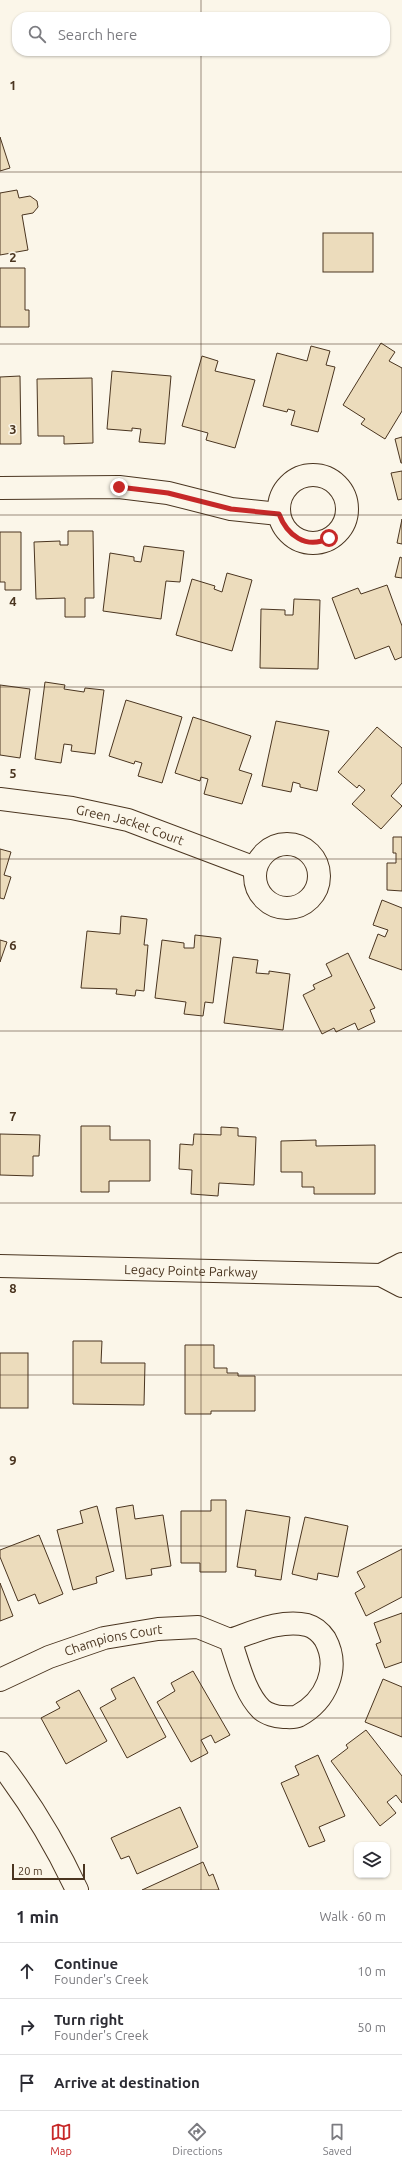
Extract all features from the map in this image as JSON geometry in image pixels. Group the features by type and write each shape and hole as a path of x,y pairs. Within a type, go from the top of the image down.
{"street":[{"path":"0,488 119,487 168,493 231,509 279,514"},
{"name":"Green Jacket Court","path":"0,799 72,808 128,820 255,868"},
{"name":"Legacy Pointe Parkway","path":"381,1275 402,1264"},
{"name":"Legacy Pointe Parkway","path":"0,1266 381,1275 402,1286"},
{"path":"288,1624 308,1625 322,1633 330,1648 332,1664 330,1680 323,1695 297,1716 278,1717 262,1710 244,1680 230,1640 268,1627 288,1624"},
{"name":"Champions Court","path":"0,1680 49,1657 104,1638 158,1629 198,1627 230,1640"},
{"path":"0,1763 19,1787 57,1850 77,1890"}],"building":[{"path":"0,137 10,168 0,171"},
{"path":"17,190 19,198 30,196 37,201 38,207 33,213 22,215 28,250 0,255 0,193"},
{"path":"323,233 373,233 373,272 323,272"},
{"path":"0,268 25,268 25,310 29,310 29,327 0,327"},
{"path":"381,343 395,352 389,361 402,368 402,411 385,439 361,424 365,419 343,405"},
{"path":"311,346 330,351 326,365 335,367 318,432 291,425 295,411 288,409 287,412 263,406 277,353 307,361"},
{"path":"202,356 218,361 215,371 255,380 235,448 206,440 208,433 182,426"},
{"path":"112,371 171,376 165,444 139,442 141,429 132,428 132,431 107,429"},
{"path":"20,376 21,444 0,444 0,377"},
{"path":"92,378 93,443 64,444 64,436 38,436 37,379"},
{"path":"402,437 402,463 401,463 395,439"},
{"path":"402,471 402,499 398,500 391,473"},
{"path":"402,519 402,544 397,543"},
{"path":"68,531 93,531 94,598 85,598 85,617 65,617 65,598 36,599 34,542 60,541 60,545 68,545"},
{"path":"0,532 21,532 21,590 5,590 5,582 0,582"},
{"path":"144,546 184,551 180,582 166,581 161,619 103,611 110,553 134,557 134,561 141,562"},
{"path":"400,557 402,558 402,578 395,577"},
{"path":"227,573 252,580 232,651 176,635 192,579 215,586 214,589 222,592"},
{"path":"387,585 402,626 402,657 395,660 389,646 355,659 332,598 358,588 361,594"},
{"path":"294,599 320,600 318,669 260,668 261,609 285,610 285,615 293,615"},
{"path":"45,682 65,685 64,689 84,692 85,688 104,690 95,754 71,751 72,745 64,744 61,763 35,759"},
{"path":"0,685 30,689 20,758 0,755"},
{"path":"126,700 182,717 162,783 138,776 142,763 135,761 134,764 109,756"},
{"path":"193,717 251,736 239,770 252,774 242,804 204,794 208,779 201,777 200,781 175,773"},
{"path":"276,721 329,731 317,791 300,787 300,784 293,782 291,792 262,786"},
{"path":"377,727 402,748 402,783 391,796 402,806 381,829 352,804 365,790 359,785 357,788 338,772"},
{"path":"393,837 402,837 402,891 387,890 387,863 396,863 396,853 393,853"},
{"path":"0,849 11,852 4,875 11,877 4,899 0,898"},
{"path":"382,900 402,908 402,970 369,958 378,934 385,937 388,930 373,925"},
{"path":"121,916 147,919 144,945 148,945 144,991 136,990 135,996 116,994 117,989 81,988 87,931 120,934"},
{"path":"195,935 221,938 213,1003 205,1002 203,1016 184,1014 186,1002 155,998 162,940 184,943 184,948 194,948"},
{"path":"0,940 7,942 0,962"},
{"path":"348,953 375,1008 370,1010 375,1022 358,1030 355,1023 336,1032 334,1028 322,1034 303,995 315,989 313,985 332,976 326,964"},
{"path":"233,957 258,960 256,973 269,974 269,971 290,974 283,1030 224,1023"},
{"path":"81,1126 110,1126 110,1140 150,1140 150,1181 109,1181 109,1192 81,1192"},
{"path":"221,1127 238,1128 238,1136 256,1137 254,1185 219,1183 218,1196 191,1194 192,1170 179,1169 180,1144 193,1145 194,1134 221,1135"},
{"path":"0,1134 40,1135 39,1156 33,1156 33,1176 0,1175"},
{"path":"316,1140 316,1146 375,1145 375,1194 314,1194 314,1187 302,1187 302,1172 281,1172 281,1141"},
{"path":"73,1341 102,1341 101,1363 145,1363 144,1405 73,1404"},
{"path":"185,1345 214,1345 214,1368 227,1368 227,1373 238,1373 238,1376 255,1376 255,1411 211,1411 211,1414 185,1414"},
{"path":"0,1353 28,1353 28,1408 0,1408"},
{"path":"211,1500 226,1500 226,1572 200,1572 200,1563 181,1563 181,1511 211,1511"},
{"path":"133,1505 135,1519 163,1515 171,1566 151,1569 152,1575 126,1579 116,1508"},
{"path":"97,1506 114,1571 96,1577 97,1583 73,1590 57,1530 83,1523 80,1511"},
{"path":"246,1510 290,1517 281,1580 255,1576 256,1570 237,1567"},
{"path":"305,1517 348,1526 338,1577 318,1573 317,1580 292,1574"},
{"path":"39,1535 63,1594 39,1604 35,1594 18,1601 0,1557 0,1550"},
{"path":"402,1549 402,1597 366,1616 355,1593 365,1587 357,1572"},
{"path":"0,1583 13,1616 0,1621"},
{"path":"402,1613 402,1662 385,1668 376,1644 381,1642 374,1623"},
{"path":"193,1671 230,1735 215,1743 211,1735 201,1740 208,1753 191,1762 157,1702 175,1691 171,1683"},
{"path":"134,1677 166,1737 127,1758 100,1708 116,1699 111,1689"},
{"path":"383,1679 402,1687 402,1737 365,1722"},
{"path":"79,1690 107,1741 66,1764 41,1718 60,1708 56,1702"},
{"path":"366,1730 402,1776 402,1803 396,1795 387,1802 396,1813 380,1826 331,1761 348,1748 346,1745"},
{"path":"318,1755 345,1816 319,1827 325,1841 309,1847 281,1783 299,1775 295,1766"},
{"path":"180,1807 198,1847 137,1874 129,1856 121,1859 111,1838"},
{"path":"203,1862 209,1876 213,1874 219,1890 142,1890"}],"route":[{"path":"119,487 168,493 231,509 279,514 283,525 290,534 300,540 310,542 324,541 329,538"}]}
